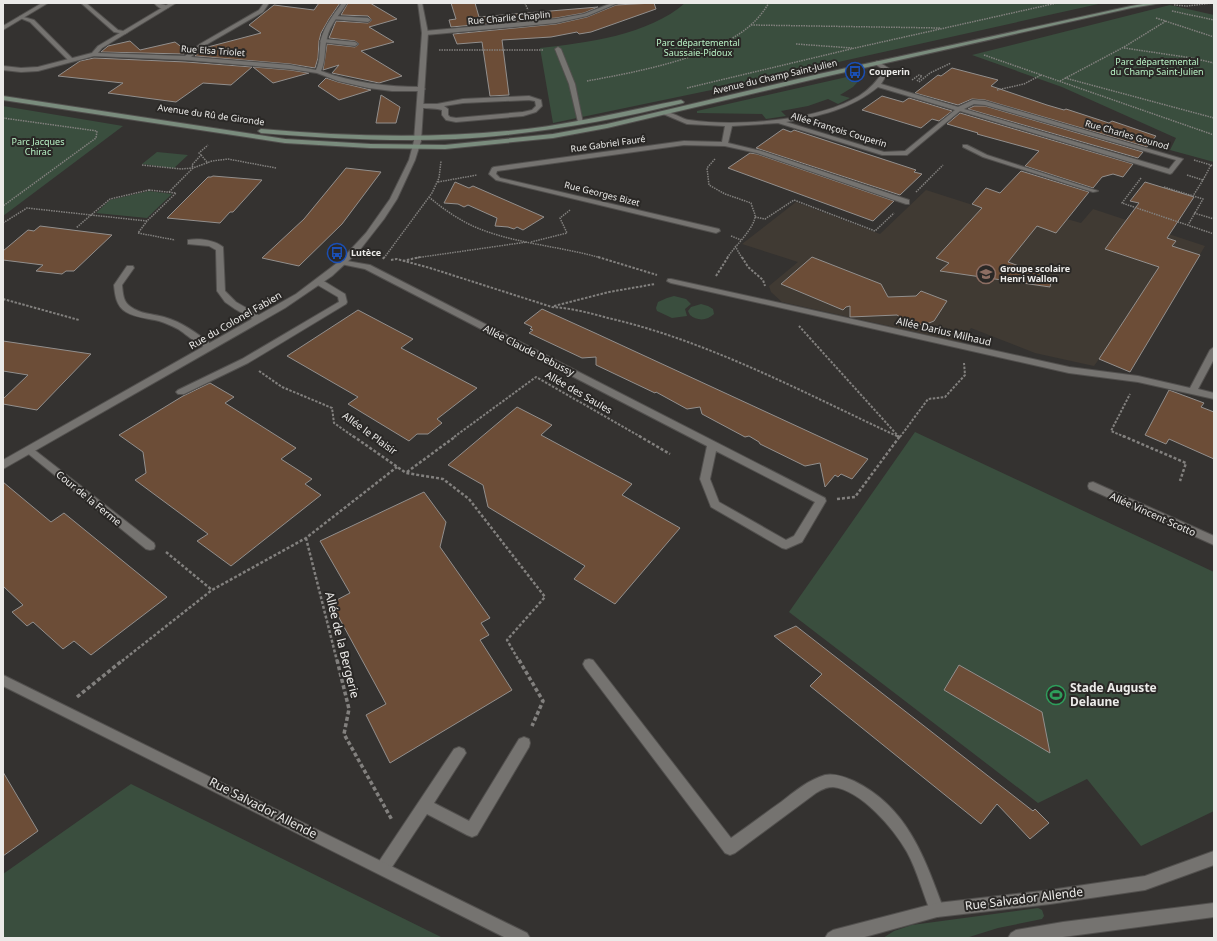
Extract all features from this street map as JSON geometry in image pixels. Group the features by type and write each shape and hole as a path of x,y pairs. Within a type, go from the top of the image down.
{"main road":[{"name":"Avenue du Champ Saint-Julien","path":"419,136 455,137 527,131 581,122 755,87 845,65 1124,3"},
{"name":"Avenue du Champ Saint-Julien","path":"416,147 445,147 553,136 664,113 1130,7 1160,3"},
{"path":"845,65 866,63 877,64"},
{"name":"Avenue du Rû de Gironde","path":"3,93 217,126 272,132 382,137 419,136"},
{"name":"Avenue du Rû de Gironde","path":"3,98 285,141 416,147"},
{"path":"664,113 669,105"}],"street":[{"path":"3,28 46,3"},
{"path":"83,3 116,31 126,32"},
{"path":"156,3 161,7 167,7"},
{"path":"94,54 100,46 174,3"},
{"path":"186,58 202,45 261,10 267,3"},
{"path":"318,72 322,64 323,41 328,27 345,3"},
{"name":"Rue du Colonel Fabien","path":"3,465 305,293 344,262 372,230 390,206 412,162 419,136 426,33 420,3"},
{"name":"Rue Charlie Chaplin","path":"426,33 556,21 585,15 616,3"},
{"path":"22,18 32,21 71,60"},
{"path":"335,18 368,20"},
{"path":"323,41 355,44"},
{"path":"558,49 572,84 581,122"},
{"name":"Rue Elsa Triolet","path":"3,68 21,70 38,69 94,54 186,58 260,63 318,72 340,80 369,86 392,89 422,89"},
{"name":"Allée François Couperin","path":"664,113 686,122 729,124 781,122 823,112 857,100 877,85 887,69 877,64"},
{"path":"877,85 959,109 973,102 979,102"},
{"path":"421,106 437,106 463,101 529,98 538,100 539,106 531,112 523,114 456,120 448,119 444,115 445,110 437,106"},
{"name":"Rue Charles Gounod","path":"959,109 1170,172 1180,159 979,102"},
{"name":"Allée François Couperin","path":"781,122 884,154 907,154 959,109"},
{"path":"725,144 729,124"},
{"name":"Rue Gabriel Fauré","path":"493,171 684,143 725,144 759,152 906,202"},
{"path":"964,146 985,156 1095,191"},
{"name":"Rue Georges Bizet","path":"493,171 498,179 716,231"},
{"path":"191,242 208,243 219,247 221,291 236,305 259,319"},
{"name":"Allée Claude Debussy","path":"344,262 367,267 821,501"},
{"path":"130,268 118,285 119,298 126,308 133,313 169,321 191,333 209,348"},
{"path":"182,392 245,360 343,302 342,296 319,282"},
{"name":"Allée Darius Milhaud","path":"671,282 1068,370 1138,379 1214,396"},
{"path":"1193,391 1214,350"},
{"path":"712,445 705,478 715,504 786,545 798,539 821,501"},
{"name":"Cour de la Ferme","path":"29,450 150,546"},
{"name":"Allée Vincent Scotto","path":"1093,486 1214,541"},
{"path":"589,664 730,848 811,788 824,781 841,782 856,789 880,807 901,832 912,848 937,910"},
{"name":"Rue Salvador Allende","path":"3,680 63,708 522,938"},
{"path":"424,805 472,830 524,743"},
{"path":"383,868 459,753"},
{"name":"Rue Salvador Allende","path":"833,938 937,910 1050,897 1145,883 1214,858"},
{"path":"1016,938 1063,930 1214,910"}],"path":[{"path":"572,84 641,70 688,57 721,44 750,25 760,16 769,3"},
{"path":"687,88 855,48 1056,3"},
{"path":"1170,10 1214,20"},
{"path":"1151,17 1214,36"},
{"path":"1060,81 1124,48 1166,22"},
{"path":"750,25 945,28"},
{"path":"796,44 855,48"},
{"path":"962,45 1041,75 1214,135"},
{"path":"1124,48 1192,58 1214,63"},
{"path":"424,50 498,51 558,49"},
{"path":"918,82 930,73 956,61"},
{"path":"979,102 990,92 1024,84 1041,75"},
{"path":"1065,78 1214,118"},
{"path":"3,118 97,131 96,138 3,206"},
{"path":"706,289 722,268 735,246 749,232 755,216 751,203 725,194 709,185 707,168 723,149 725,144"},
{"path":"200,152 199,153 208,163"},
{"path":"169,192 193,168 192,165 201,155"},
{"path":"442,158 438,182 429,197 390,247 382,261 397,259 552,307 567,308 628,322 658,331 725,356 899,437"},
{"path":"1180,159 1190,159 1214,166"},
{"path":"142,165 174,169 193,168 220,160 236,160 276,168"},
{"path":"755,216 765,219 794,200 875,231 943,165"},
{"path":"1193,196 1211,165"},
{"path":"1150,166 1122,203 1214,234"},
{"path":"438,182 493,171"},
{"path":"1195,178 1203,180"},
{"path":"1139,180 1146,182"},
{"path":"1160,186 1204,199 1188,225"},
{"path":"76,228 110,199 149,190 169,192 176,193 147,221 138,233 191,242"},
{"path":"429,197 445,210 475,227 508,238 581,252 666,278 671,282"},
{"path":"402,261 424,256 530,242 567,233 560,218 584,199"},
{"path":"3,222 27,208 147,221"},
{"path":"1194,213 1214,219"},
{"path":"735,246 748,267 763,280 767,293 782,306 899,437"},
{"path":"552,307 609,292 671,282"},
{"path":"3,298 79,320"},
{"path":"821,501 855,497 928,399 945,397 965,375 963,347"},
{"name":"Allée le Plaisir","path":"245,360 282,387 332,408 334,423 406,473"},
{"name":"Allée des Saules","path":"406,473 536,377 670,454"},
{"path":"1138,379 1111,431 1186,463 1180,481"},
{"path":"63,708 212,590 306,538 398,466"},
{"path":"406,473 443,479 469,499 545,597 507,640 543,702 524,743"},
{"name":"Allée de la Bergerie","path":"306,538 349,709 344,734 402,838"},
{"path":"150,546 167,552 212,590"}],"shaded area":[{"name":"Groupe scolaire Henri Wallon","path":"926,190 1038,226 1045,219 1067,219 1081,223 1093,209 1205,246 1130,372 1099,359 1094,366 1035,353 971,328 961,342 782,302 771,292 769,286 798,262 742,244 796,202 880,234"}],"green space":[{"name":"Parc départemental Saussaie-Pidoux","path":"685,3 1103,3 721,88 553,123 540,48 616,36 654,23"},
{"name":"Parc départemental du Champ Saint-Julien","path":"1170,5 1214,15 1214,162 1170,150 1176,138 1062,87 972,55"},
{"path":"860,74 864,75 853,87 840,95 850,98 838,104 828,99 808,106 781,111 786,116 766,119 762,114 697,113 697,111"},
{"name":"Parc Jacques Chirac","path":"3,106 123,126 3,216"},
{"path":"157,152 188,155 174,168 142,164"},
{"path":"149,191 172,194 147,218 96,213 110,200"},
{"path":"674,296 686,299 691,304 685,309 687,316 672,318 657,311 656,308 658,302"},
{"path":"701,304 713,309 714,314 705,319 699,319 690,315 688,311 691,307"},
{"name":"Stade Auguste Delaune","path":"915,432 1214,572 1214,811 1141,846 1087,779 1038,803 789,612"},
{"path":"131,784 443,938 3,938 3,874"},
{"path":"1038,908 1042,910 1044,916 1042,919 998,928 966,938 883,938 894,931 912,925"}],"building":[{"path":"319,3 340,3 321,33 318,58 315,68 290,64 195,56 204,48 261,33 249,25 274,5 314,10"},
{"path":"348,3 370,3 397,19 369,27 394,42 361,51 402,76 379,83 332,73 339,65 323,70 327,44 355,47 359,44 355,41 329,38 336,21 368,23 372,20 368,16 341,15"},
{"path":"451,3 475,3 479,17 598,7 584,13 556,18 451,27 449,20 456,19"},
{"path":"654,3 656,9 591,32 579,34 577,32 551,37 502,40 509,95 490,96 482,42 457,44 453,34 556,24 587,17 616,5"},
{"path":"130,41 140,50 175,42 188,52 184,54 101,52 108,46"},
{"path":"94,58 186,62 252,67 231,85 203,83 176,102 108,93 123,83 58,76 80,61"},
{"path":"253,67 290,70 309,73 273,83"},
{"path":"952,68 998,80 991,86 1047,105 1064,110 1066,109 1109,123 1112,121 1156,136 1147,147 985,100 972,99 958,105 915,93 938,75 941,76"},
{"path":"326,78 371,90 339,100 318,86"},
{"path":"381,95 400,107 396,123 376,123"},
{"path":"882,96 903,102 909,98 952,111 939,121 932,119 921,128 862,110"},
{"path":"974,106 985,106 1143,152 1138,158 968,109"},
{"path":"960,113 1133,164 1123,177 1113,174 1102,177 1093,188 1025,166 1039,151 947,124"},
{"path":"783,129 791,132 794,130 916,170 914,172 922,174 900,195 756,148"},
{"path":"750,153 757,154 894,201 873,221 728,168"},
{"path":"346,168 381,172 342,224 299,266 262,258 304,219"},
{"path":"1021,171 1089,192 1056,233 1037,226 1008,262 1052,278 1050,287 940,271 949,263 936,258 982,208 972,204 986,188 1000,193"},
{"path":"213,176 262,180 233,212 230,212 220,223 167,218 208,177"},
{"path":"455,182 469,188 473,186 544,217 523,230 517,227 514,229 495,226 497,218 468,205 464,207 458,204 444,203"},
{"path":"1145,182 1194,197 1167,238 1176,241 1172,246 1200,255 1130,372 1099,359 1159,267 1105,249 1139,203 1130,201"},
{"path":"40,226 112,235 74,271 66,271 62,274 36,271 43,265 3,260 3,251 28,230 34,231"},
{"path":"812,257 881,284 888,297 916,296 921,291 947,301 934,321 924,325 907,322 897,315 850,317 850,306 843,310 781,284"},
{"path":"542,309 868,459 852,479 841,474 838,477 835,475 825,487 820,463 805,466 760,444 749,436 745,437 702,414 700,407 687,409 656,392 655,393 596,365 596,357 582,358 529,333 533,330 530,329 532,327 524,323"},
{"path":"358,310 413,339 401,348 477,388 437,419 442,423 428,434 417,434 409,441 348,404 358,397 287,356"},
{"path":"3,341 91,354 37,410 3,404 3,399 28,375 3,371"},
{"path":"210,383 234,397 225,403 296,448 281,459 312,479 305,484 321,495 231,566 197,541 208,534 135,480 146,473 143,452 119,435 183,396"},
{"path":"1169,390 1204,403 1201,407 1214,412 1214,459 1169,439 1166,444 1145,435"},
{"path":"517,407 552,425 541,435 632,484 622,495 680,528 615,604 574,579 585,566 488,507 483,485 448,465"},
{"path":"3,482 51,522 64,513 167,597 91,655 74,641 63,649 33,622 27,626 12,612 23,605 3,586"},
{"path":"424,492 446,522 440,547 490,618 481,623 489,635 480,640 512,690 390,763 366,715 386,704 331,603 350,593 320,541"},
{"path":"796,626 1033,811 1035,809 1049,823 1030,839 997,804 981,824 810,686 822,674 774,636"},
{"path":"959,665 1042,712 1050,753 944,690"},
{"path":"3,772 38,831 3,856"}],"place":[{"name":"Couperin","path":"855,72"},
{"name":"Lutèce","path":"337,253"},
{"name":"Groupe scolaire Henri Wallon","path":"986,274"},
{"name":"Stade Auguste Delaune","path":"1056,695"}]}
